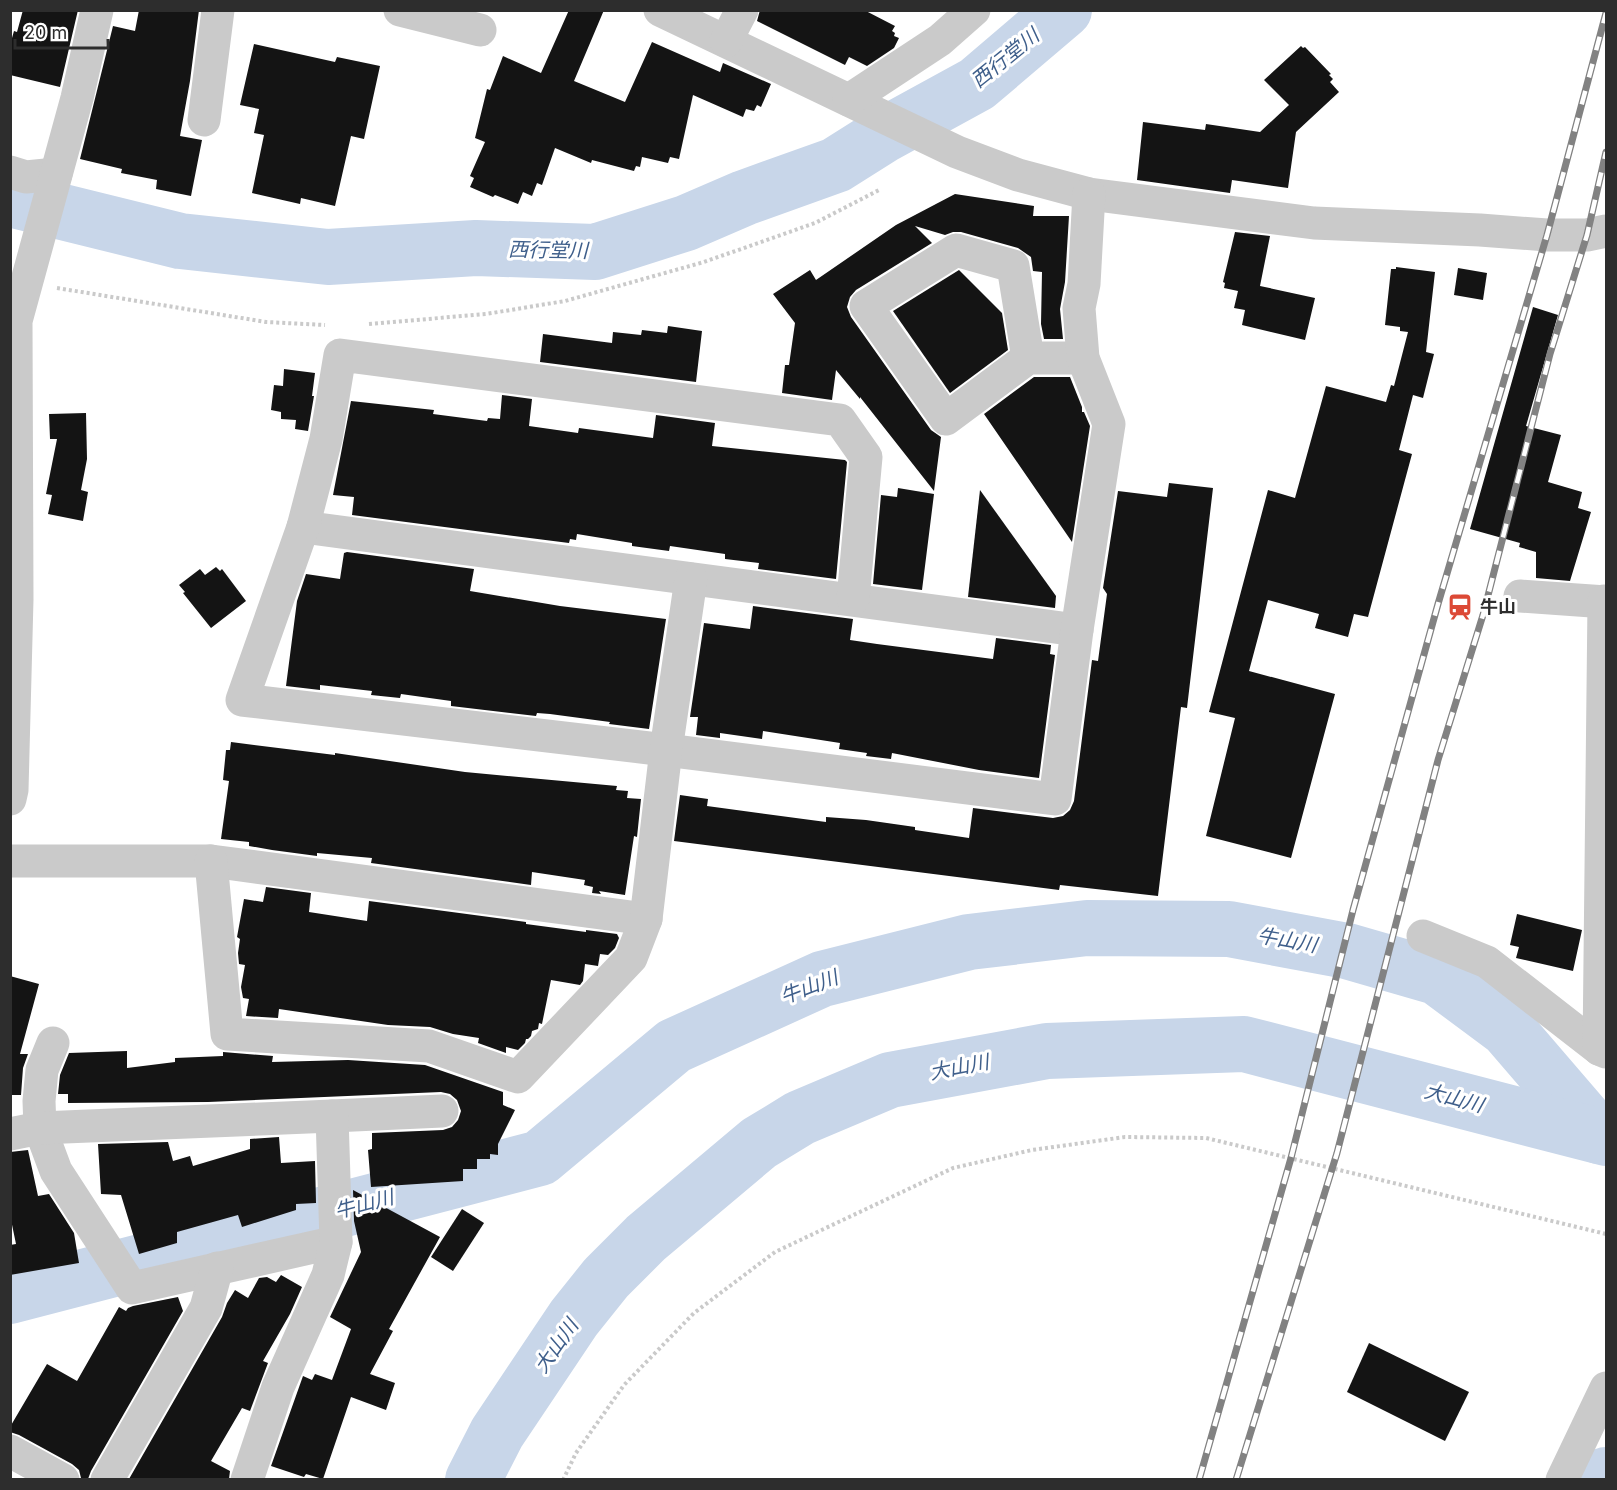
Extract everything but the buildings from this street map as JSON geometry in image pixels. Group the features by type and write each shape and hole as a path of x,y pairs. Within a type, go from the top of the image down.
{"street":[{"path":"10,799 17,599 16,321 77,98 97,10"},
{"path":"204,120 218,10"},
{"path":"400,10 480,30"},
{"path":"660,10 957,152 1018,175 1089,194 1314,223 1547,235 1587,235 1606,231"},
{"path":"726,41 742,10"},
{"path":"856,103 940,40 974,10"},
{"path":"10,172 26,177 55,178"},
{"path":"853,599 866,457 840,420 340,355 326,439 303,527 242,700 1055,799 1077,630 1109,424 1083,358 1079,308 1084,284 1089,194"},
{"path":"1028,358 1013,266 956,250 866,306 946,419 1028,358 1083,358"},
{"path":"303,527 1077,630"},
{"path":"211,861 227,1034 429,1046 518,1077 632,958 646,919 666,750 691,579"},
{"path":"1521,596 1605,602 1603,1050"},
{"path":"10,861 211,861 646,919"},
{"path":"1423,936 1487,962 1603,1050"},
{"path":"25,1131 39,1101 42,1070 53,1042"},
{"path":"25,1131 442,1111"},
{"path":"247,1479 278,1387 328,1275 336,1241 332,1116"},
{"path":"25,1131 56,1171 132,1288 336,1241"},
{"path":"106,1479 206,1308 217,1268"},
{"path":"1562,1479 1606,1388"},
{"path":"10,1451 63,1479"}],"path":[{"path":"366,324 486,314 565,301 704,262 815,223 881,189"},
{"path":"29,274 266,322 333,326"},
{"path":"563,1479 576,1453 624,1385 694,1313 775,1252 953,1168 1032,1149 1125,1137 1206,1138 1606,1234"}],"waterway":[{"name":"西行堂川","path":"10,199 180,241 328,257 476,248 595,252 686,223 744,198 836,165 882,136 977,84 1064,10"},
{"name":"牛山川","path":"10,1296 540,1158 674,1046 822,979 969,942 1087,928 1229,929 1347,951 1437,977 1507,1029 1599,1136"},
{"name":"大山川","path":"473,1480 497,1433 574,1318 606,1278 646,1238 759,1143 800,1118 890,1080 1047,1051 1244,1044 1606,1138"},
{"path":"1604,1480 1606,1475"}],"railway":[{"path":"1199,1480 1291,1158 1353,910 1438,604 1547,235 1606,13"},
{"path":"1236,1480 1337,1153 1438,760 1483,615 1550,354 1587,235 1606,152"}],"place":[{"name":"牛山","path":"1460,607"}]}
